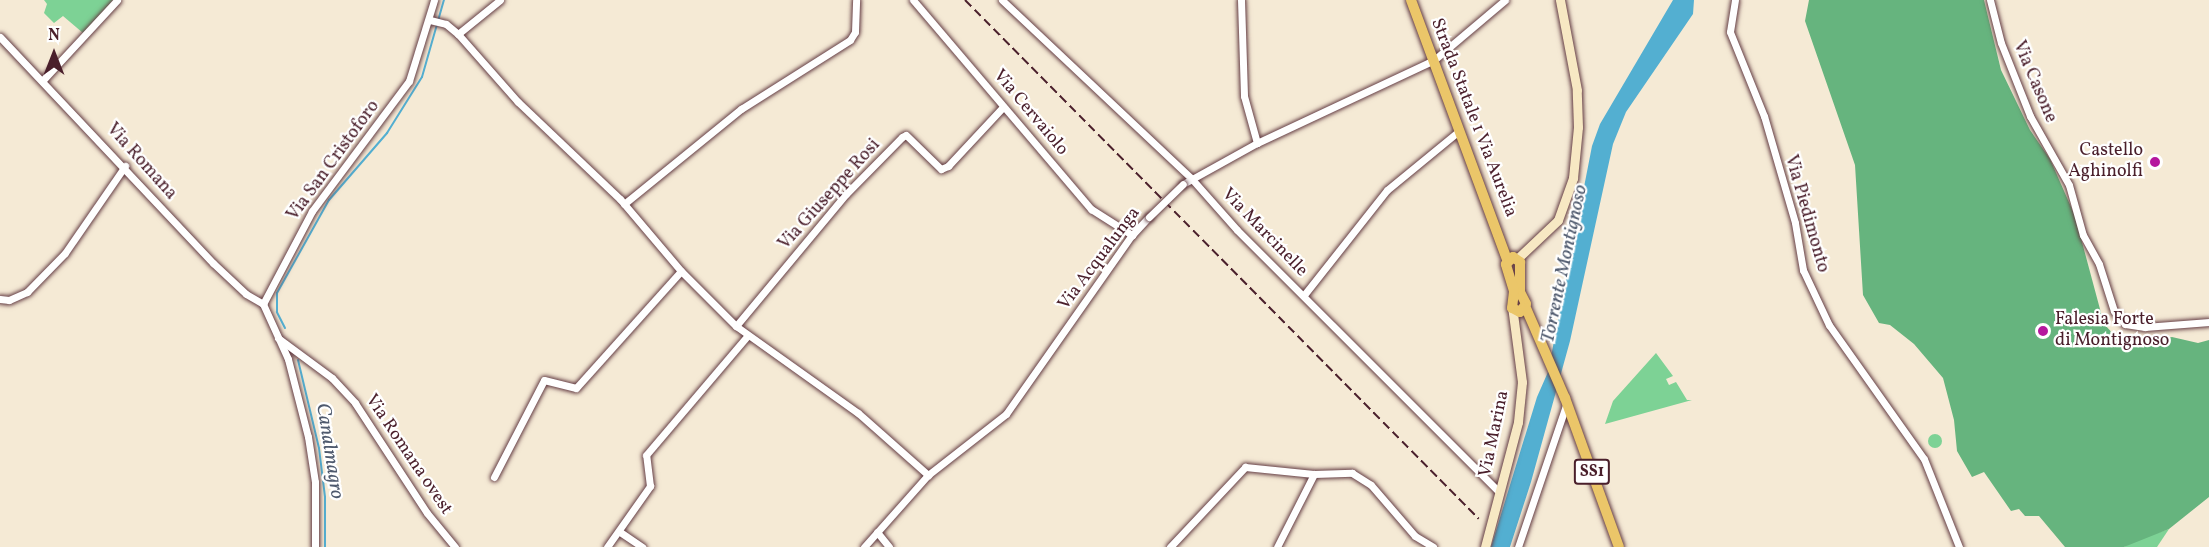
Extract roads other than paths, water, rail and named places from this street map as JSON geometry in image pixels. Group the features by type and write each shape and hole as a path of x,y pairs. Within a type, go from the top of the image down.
{"main road":[{"name":"Strada Statale 1 Via Aurelia","path":"1411,0 1462,128 1505,247 1514,261"},
{"path":"1514,261 1514,296 1518,309"},
{"name":"SS1","path":"1518,309 1533,320 1566,400 1619,547"}],"street":[{"path":"43,80 117,0"},
{"name":"Via San Cristoforo","path":"263,304 312,211 409,81 432,20 434,0"},
{"path":"458,34 500,0"},
{"path":"624,204 741,109 850,40 855,32 856,0"},
{"name":"Via Cervaiolo","path":"914,0 1091,210 1132,235"},
{"name":"Via Marcinelle","path":"1002,0 1191,178 1499,492"},
{"path":"1241,0 1244,96 1257,143"},
{"name":"Via Acqualunga","path":"864,547 928,475 1006,414 1132,235 1183,184 1257,143 1434,60 1505,0"},
{"path":"1514,261 1538,243 1564,211 1577,144 1577,90 1560,0"},
{"name":"Via Piedimonto","path":"1735,0 1730,32 1764,116 1797,231 1803,270 1829,325 1920,451 1936,481 1946,521 1959,547"},
{"name":"Via Casone","path":"1990,0 2001,43 2025,106 2069,185 2084,235 2098,264 2114,311 2125,324 2145,327 2209,322"},
{"path":"432,20 446,24 458,34 518,102 624,204 681,271 736,326 858,413 928,475"},
{"name":"Via Romana","path":"0,37 125,166 213,263 246,294 263,304"},
{"name":"Via Giuseppe Rosi","path":"736,326 846,194 902,137 906,135 942,169 1003,107"},
{"path":"1304,295 1387,190 1462,128"},
{"path":"0,299 9,300 27,292 65,254 125,166"},
{"path":"494,477 544,380 576,388 681,271"},
{"path":"263,304 288,359 308,436 315,482 315,547"},
{"name":"Via Marina","path":"1485,547 1518,422 1522,382 1512,327 1518,309"},
{"path":"607,547 620,532 650,486 646,454 748,335"},
{"name":"Via Romana ovest","path":"278,338 332,378 355,403 427,513 455,547"},
{"path":"1518,547 1566,400"},
{"path":"1170,547 1245,467 1314,474 1340,471 1363,478 1416,536 1433,547"},
{"path":"1277,547 1314,474"},
{"path":"620,532 642,547"},
{"path":"877,532 889,547"}],"water":[{"path":"1673,0 1694,0 1693,14 1626,112 1613,144 1570,341 1531,482 1510,547 1491,547 1537,397 1548,372 1592,146 1600,124"}],"waterway":[{"path":"285,328 277,312 277,293 329,200 387,133 422,77 444,0"},
{"name":"Canalmagro","path":"298,360 319,448 325,497 325,547"}],"railway":[{"path":"965,0 1479,519"}],"place":[{"name":"Castello Aghinolfi","path":"2155,162"},
{"name":"Falesia Forte di Montignoso","path":"2043,331"}],"water label":[{"name":"Torrente Montignoso","path":"1565,264"}]}
